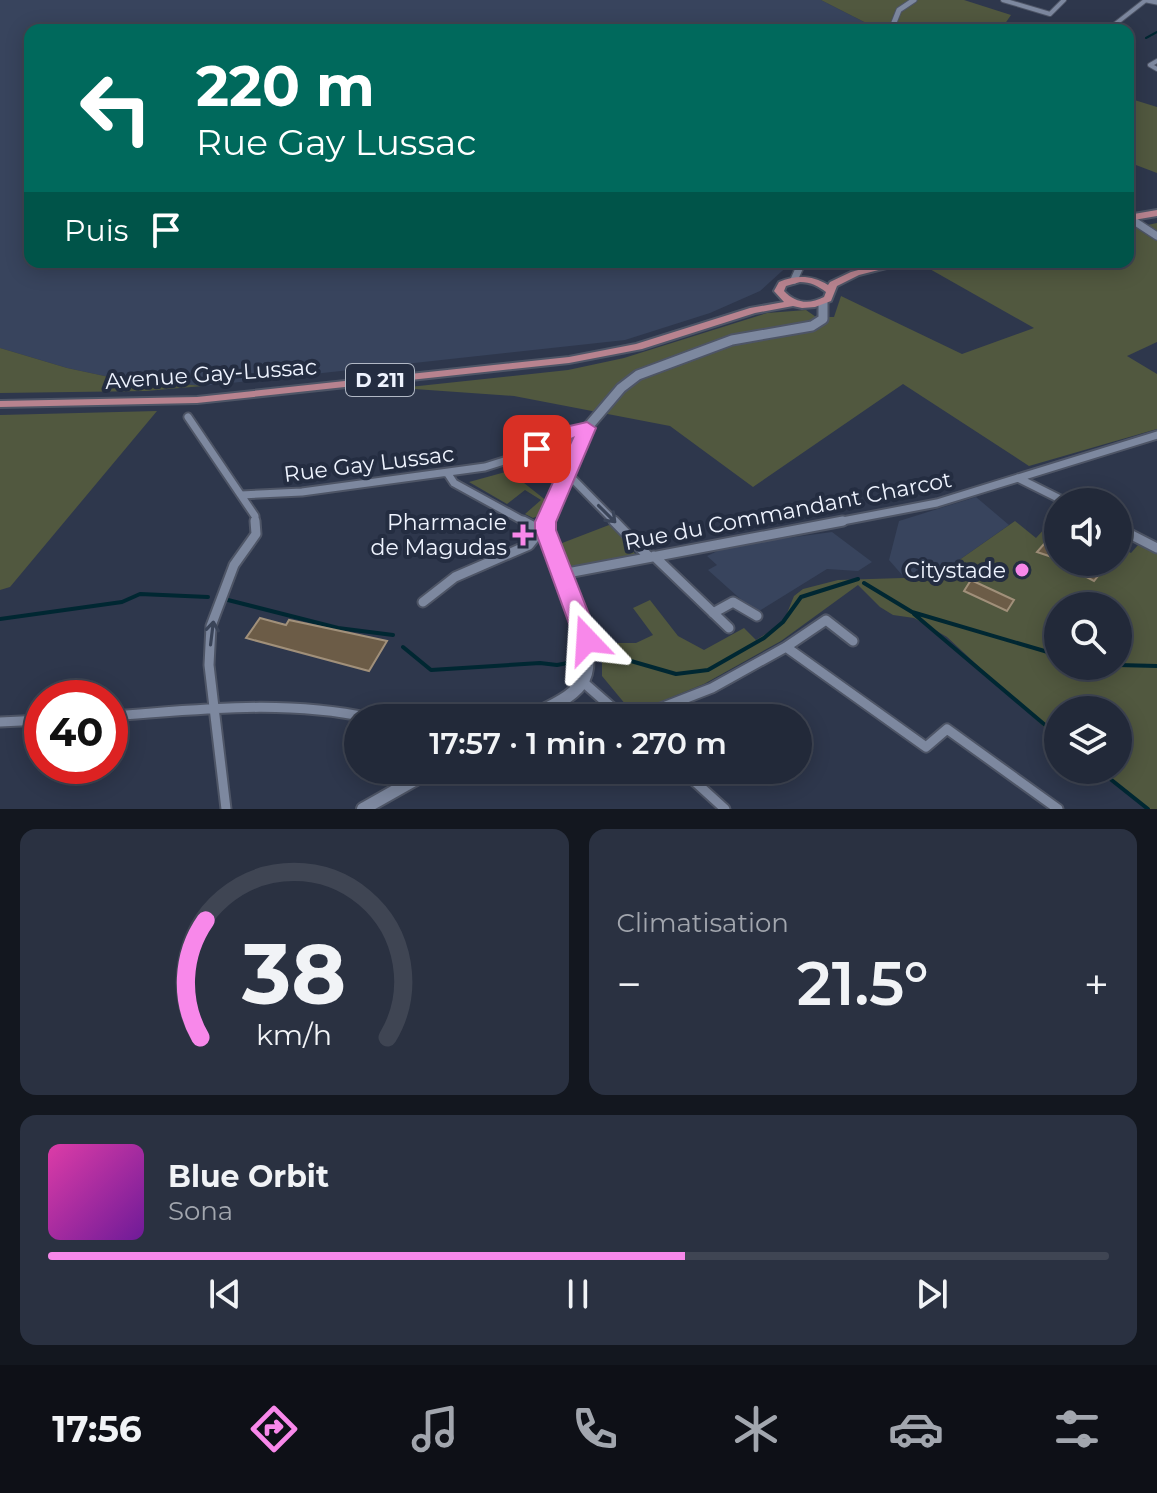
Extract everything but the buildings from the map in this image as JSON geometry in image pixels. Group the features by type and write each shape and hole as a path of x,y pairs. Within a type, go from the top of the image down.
{"main road":[{"path":"1134,218 1157,215"},
{"path":"804,280 876,268"},
{"path":"779,292 793,303 823,303 828,299 833,284 857,273"},
{"path":"804,280 829,290"},
{"name":"Avenue Gay-Lussac","path":"753,310 771,301 782,284 804,280"},
{"name":"Avenue Gay-Lussac","path":"0,404 197,400 569,360 638,347 753,310 793,303"}],"street":[{"path":"893,24 899,10 914,0"},
{"path":"1003,0 1048,16 1064,0"},
{"path":"1115,24 1147,0 1157,2"},
{"path":"1157,61 1150,65 1157,69"},
{"path":"1134,222 1157,236"},
{"path":"801,268 804,280"},
{"path":"423,602 455,577 529,545 546,522 587,428 621,388 638,375 732,340 812,326 823,319 823,303"},
{"path":"806,305 823,316"},
{"path":"188,417 255,516 256,534 234,565 211,626 209,665 226,809"},
{"name":"Rue Gay Lussac","path":"241,495 302,492 448,474 509,460 572,431 587,428"},
{"name":"Rue du Commandant Charcot","path":"562,574 910,509 1157,435"},
{"path":"566,472 729,628"},
{"path":"448,474 454,483 541,530 562,574 586,636 588,668 583,682 574,692 553,704"},
{"path":"1018,478 1044,491"},
{"path":"1132,535 1157,548"},
{"path":"713,613 733,602 757,616"},
{"path":"671,704 712,688 786,647 826,620 853,641"},
{"path":"786,647 926,747 947,729 1058,809"},
{"path":"583,682 608,704"},
{"path":"128,715 324,709 344,713"},
{"path":"0,722 24,721"},
{"path":"363,809 407,784"},
{"path":"697,784 725,809"}],"shaded area":[{"path":"0,0 821,0 868,24 24,24 24,268 785,268 760,291 710,313 625,340 203,386 109,377 0,348"},
{"path":"976,497 1009,525 935,577 903,576 889,560 899,521"},
{"path":"832,532 872,562 858,571 827,569 756,613 708,570 717,565 707,556 728,546"}],"green space":[{"path":"821,0 964,0 1011,15 1005,24 868,24"},
{"path":"1134,100 1157,107 1157,173 1134,164"},
{"path":"1157,223 1157,342 1127,356 1157,374 1157,429 1029,466 903,384 753,487 670,426 514,396 400,388 568,370 624,358 767,313 806,310 816,317 834,317 841,296 962,354 1034,328 928,268 1134,268 1134,228"},
{"path":"0,348 109,377 203,386 146,391 0,393"},
{"path":"157,411 10,587 0,590 0,415"},
{"path":"509,471 548,502 543,514 533,518 525,514 541,500 525,490 507,504 469,482"},
{"path":"1015,521 1036,538 1044,529 1044,576 1132,576 1132,552 1138,545 1132,541 1157,554 1157,809 1148,809 1115,784 1132,784 1132,696 1044,696 1044,727 947,637 914,618 893,615 858,585 781,641 704,684 655,704 625,704 602,676 596,643 636,643 653,635 633,608 650,600 678,636 704,650 744,628 756,640 783,623 794,596 803,589 838,580 935,577"},
{"path":"609,525 617,530 636,555 567,566 557,545"}],"waterway":[{"path":"1146,38 1157,32"},
{"path":"596,659 617,657 676,674 708,670 764,638 783,622 801,597 858,579"},
{"path":"864,583 912,612 1044,651"},
{"path":"0,619 122,602 140,594 208,597"},
{"path":"228,600 338,628 393,635"},
{"path":"914,614 1044,724"},
{"path":"403,647 431,670 540,663 557,665 579,661"},
{"path":"1132,665 1157,666"},
{"path":"1117,784 1148,809"}],"place":[{"name":"Pharmacie de Magudas","path":"523,535"},
{"name":"Citystade","path":"1022,570"}],"route":[{"path":"537,449 572,431 587,428 566,472 545,530 587,640"}]}
